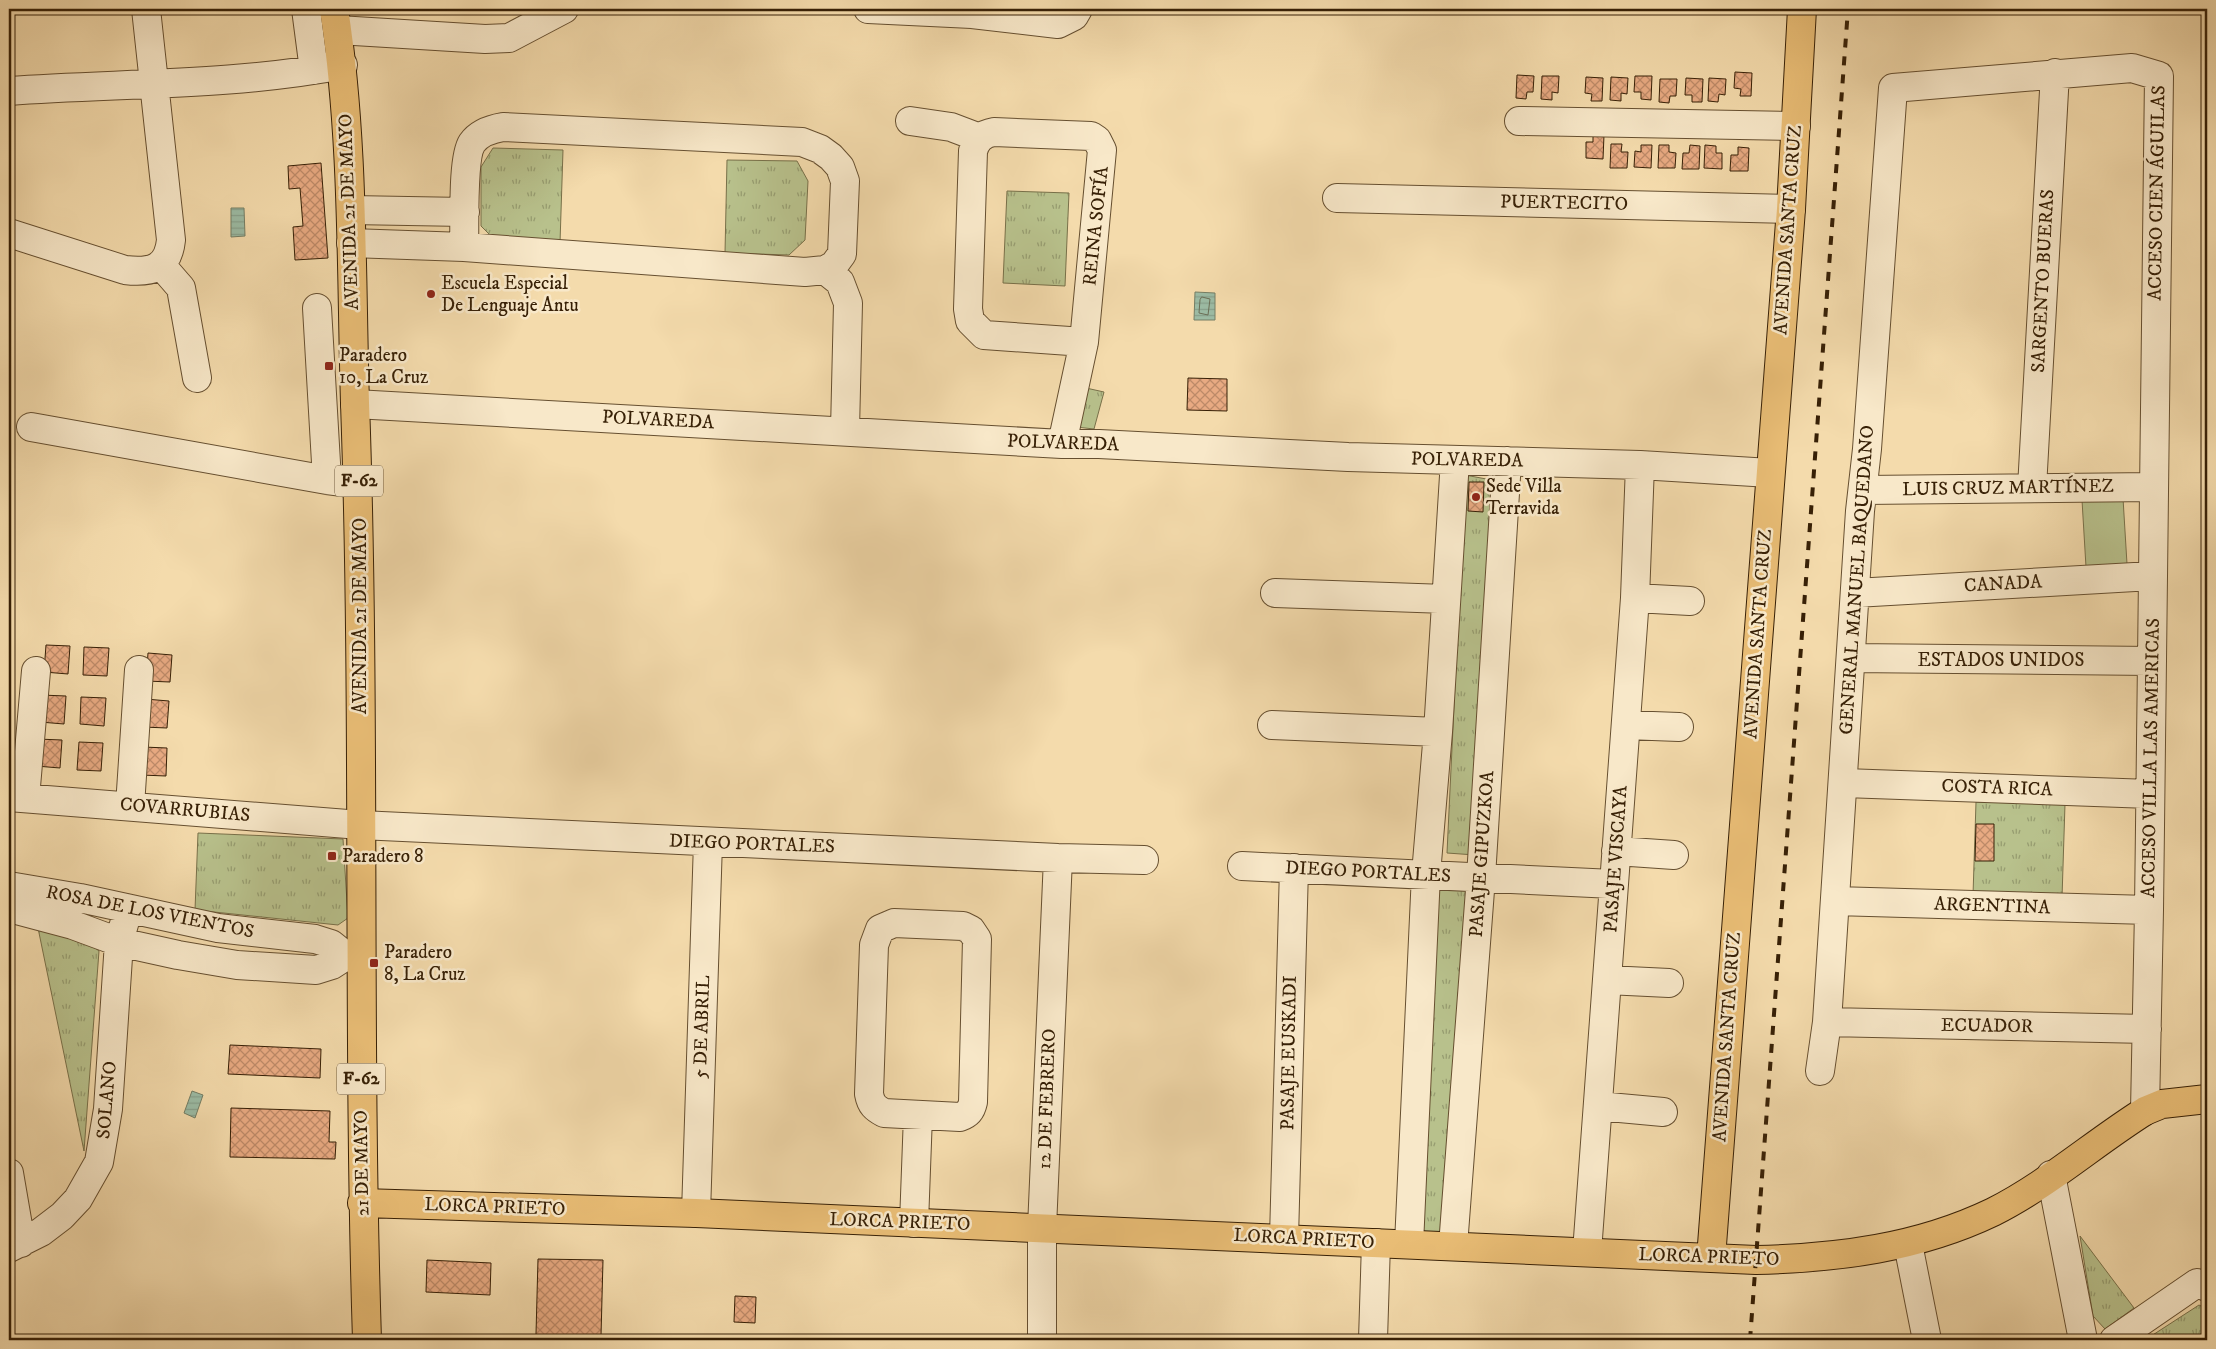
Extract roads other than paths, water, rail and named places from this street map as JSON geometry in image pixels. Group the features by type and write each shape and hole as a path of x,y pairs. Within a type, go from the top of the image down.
{"main road":[{"name":"AVENIDA SANTA CRUZ","path":"1710,1258 1791,209 1802,9"},
{"name":"AVENIDA 21 DE MAYO","path":"336,19 343,65 351,210 355,404 359,484 360,825 353,955"},
{"name":"21 DE MAYO","path":"353,955 367,1340"},
{"name":"LORCA PRIETO","path":"362,1203 696,1213 1756,1260 1805,1259 1858,1253 1908,1244 1956,1227 1993,1211 2051,1175 2145,1111 2162,1104 2207,1099"}],"street":[{"path":"9,233 125,270 144,272 161,265 169,253 171,240 146,9"},
{"path":"306,9 314,70"},
{"path":"336,19 485,39 509,38 564,9"},
{"path":"868,9 972,11 1058,24 1074,16 1078,9"},
{"path":"9,91 208,82 343,65"},
{"name":"ACCESO CIEN ÁGUILAS","path":"1893,88 2132,68 2159,76 2153,487"},
{"name":"SARGENTO BUERAS","path":"2032,488 2055,73"},
{"name":"GENERAL MANUEL BAQUEDANO","path":"1820,1071 1827,1022 1862,490 1893,88"},
{"path":"910,121 945,125 980,138 975,143 973,151 968,309 970,320 984,335 1084,342"},
{"path":"1519,121 1796,126"},
{"path":"351,244 464,247 805,272 825,270 834,265 842,254 845,181 840,167 831,157 820,149 802,142 502,127 492,129 479,136 467,153 464,247"},
{"name":"REINA SOFÍA","path":"980,138 994,132 1091,136 1100,144 1103,156 1084,342 1062,444"},
{"name":"PUERTECITO","path":"1337,198 1791,209"},
{"path":"351,210 465,212"},
{"path":"161,265 181,288 197,378"},
{"path":"825,270 840,282 848,303 845,430"},
{"path":"317,308 327,480"},
{"name":"POLVAREDA","path":"355,404 845,430 1062,444 1099,444 1348,457 1640,465 1770,473"},
{"path":"31,427 327,480 359,484"},
{"path":"1409,1244 1426,874 1438,732 1455,460"},
{"name":"PASAJE GIPUZKOA","path":"1453,1246 1481,877 1506,461"},
{"name":"PASAJE VISCAYA","path":"1587,1252 1635,598 1640,465"},
{"name":"LUIS CRUZ MARTÍNEZ","path":"1862,490 2153,487"},
{"name":"ACCESO VILLA LAS AMERICAS","path":"2145,1111 2153,487"},
{"name":"CANADA","path":"1855,593 2152,576"},
{"path":"1275,593 1446,599"},
{"path":"1635,598 1690,600"},
{"name":"ESTADOS UNIDOS","path":"1851,658 2152,661"},
{"path":"130,806 139,670"},
{"path":"17,797 36,671"},
{"path":"1272,725 1438,732"},
{"path":"1626,725 1679,728"},
{"name":"COSTA RICA","path":"1844,783 2150,794"},
{"name":"COVARRUBIAS","path":"17,797 360,825"},
{"name":"DIEGO PORTALES","path":"360,825 1058,858 1144,860"},
{"name":"5 DE ABRIL","path":"696,1213 708,842"},
{"path":"1616,851 1674,855"},
{"name":"12 DE FEBRERO","path":"1042,1340 1042,1228 1058,858"},
{"name":"DIEGO PORTALES","path":"1242,866 1613,884"},
{"name":"PASAJE EUSKADI","path":"1284,1238 1294,868"},
{"name":"ROSA DE LOS VIENTOS","path":"9,886 80,898 128,910 218,928 316,939 353,955"},
{"name":"ARGENTINA","path":"1835,901 2149,910"},
{"name":"ROSA DE LOS VIENTOS","path":"9,908 72,925 118,942 237,965 316,970 353,955"},
{"name":"SOLANO","path":"15,1246 41,1232 62,1216 78,1199 99,1162 104,1142 108,1109 118,942 128,910"},
{"path":"975,921 978,944 972,1109 960,1117 918,1115 884,1113 875,1109 869,1094 875,939 880,929 894,923 953,924 963,926 975,921"},
{"path":"1607,980 1669,983"},
{"name":"ECUADOR","path":"1827,1022 2147,1029"},
{"path":"1598,1106 1663,1112"},
{"path":"914,1223 918,1115"},
{"path":"9,1173 15,1246"},
{"path":"2051,1175 2083,1340"},
{"path":"1374,1340 1376,1243"},
{"path":"1908,1244 1927,1340"},
{"path":"2114,1340 2198,1283 2207,1287"}],"water":[{"path":"231,208 244,208 245,236 231,237"},
{"path":"1195,292 1215,293 1215,320 1194,320"},
{"path":"192,1091 203,1095 195,1118 184,1113"}],"railway":[{"path":"1750,1340 1848,9"}],"place":[{"name":"Escuela Especial De Lenguaje Antu","path":"431,294"},
{"name":"Paradero 10, La Cruz","path":"329,366"},
{"name":"Sede Villa Terravida","path":"1476,497"},
{"name":"Paradero 8","path":"332,856"},
{"name":"Paradero 8, La Cruz","path":"374,963"}]}
